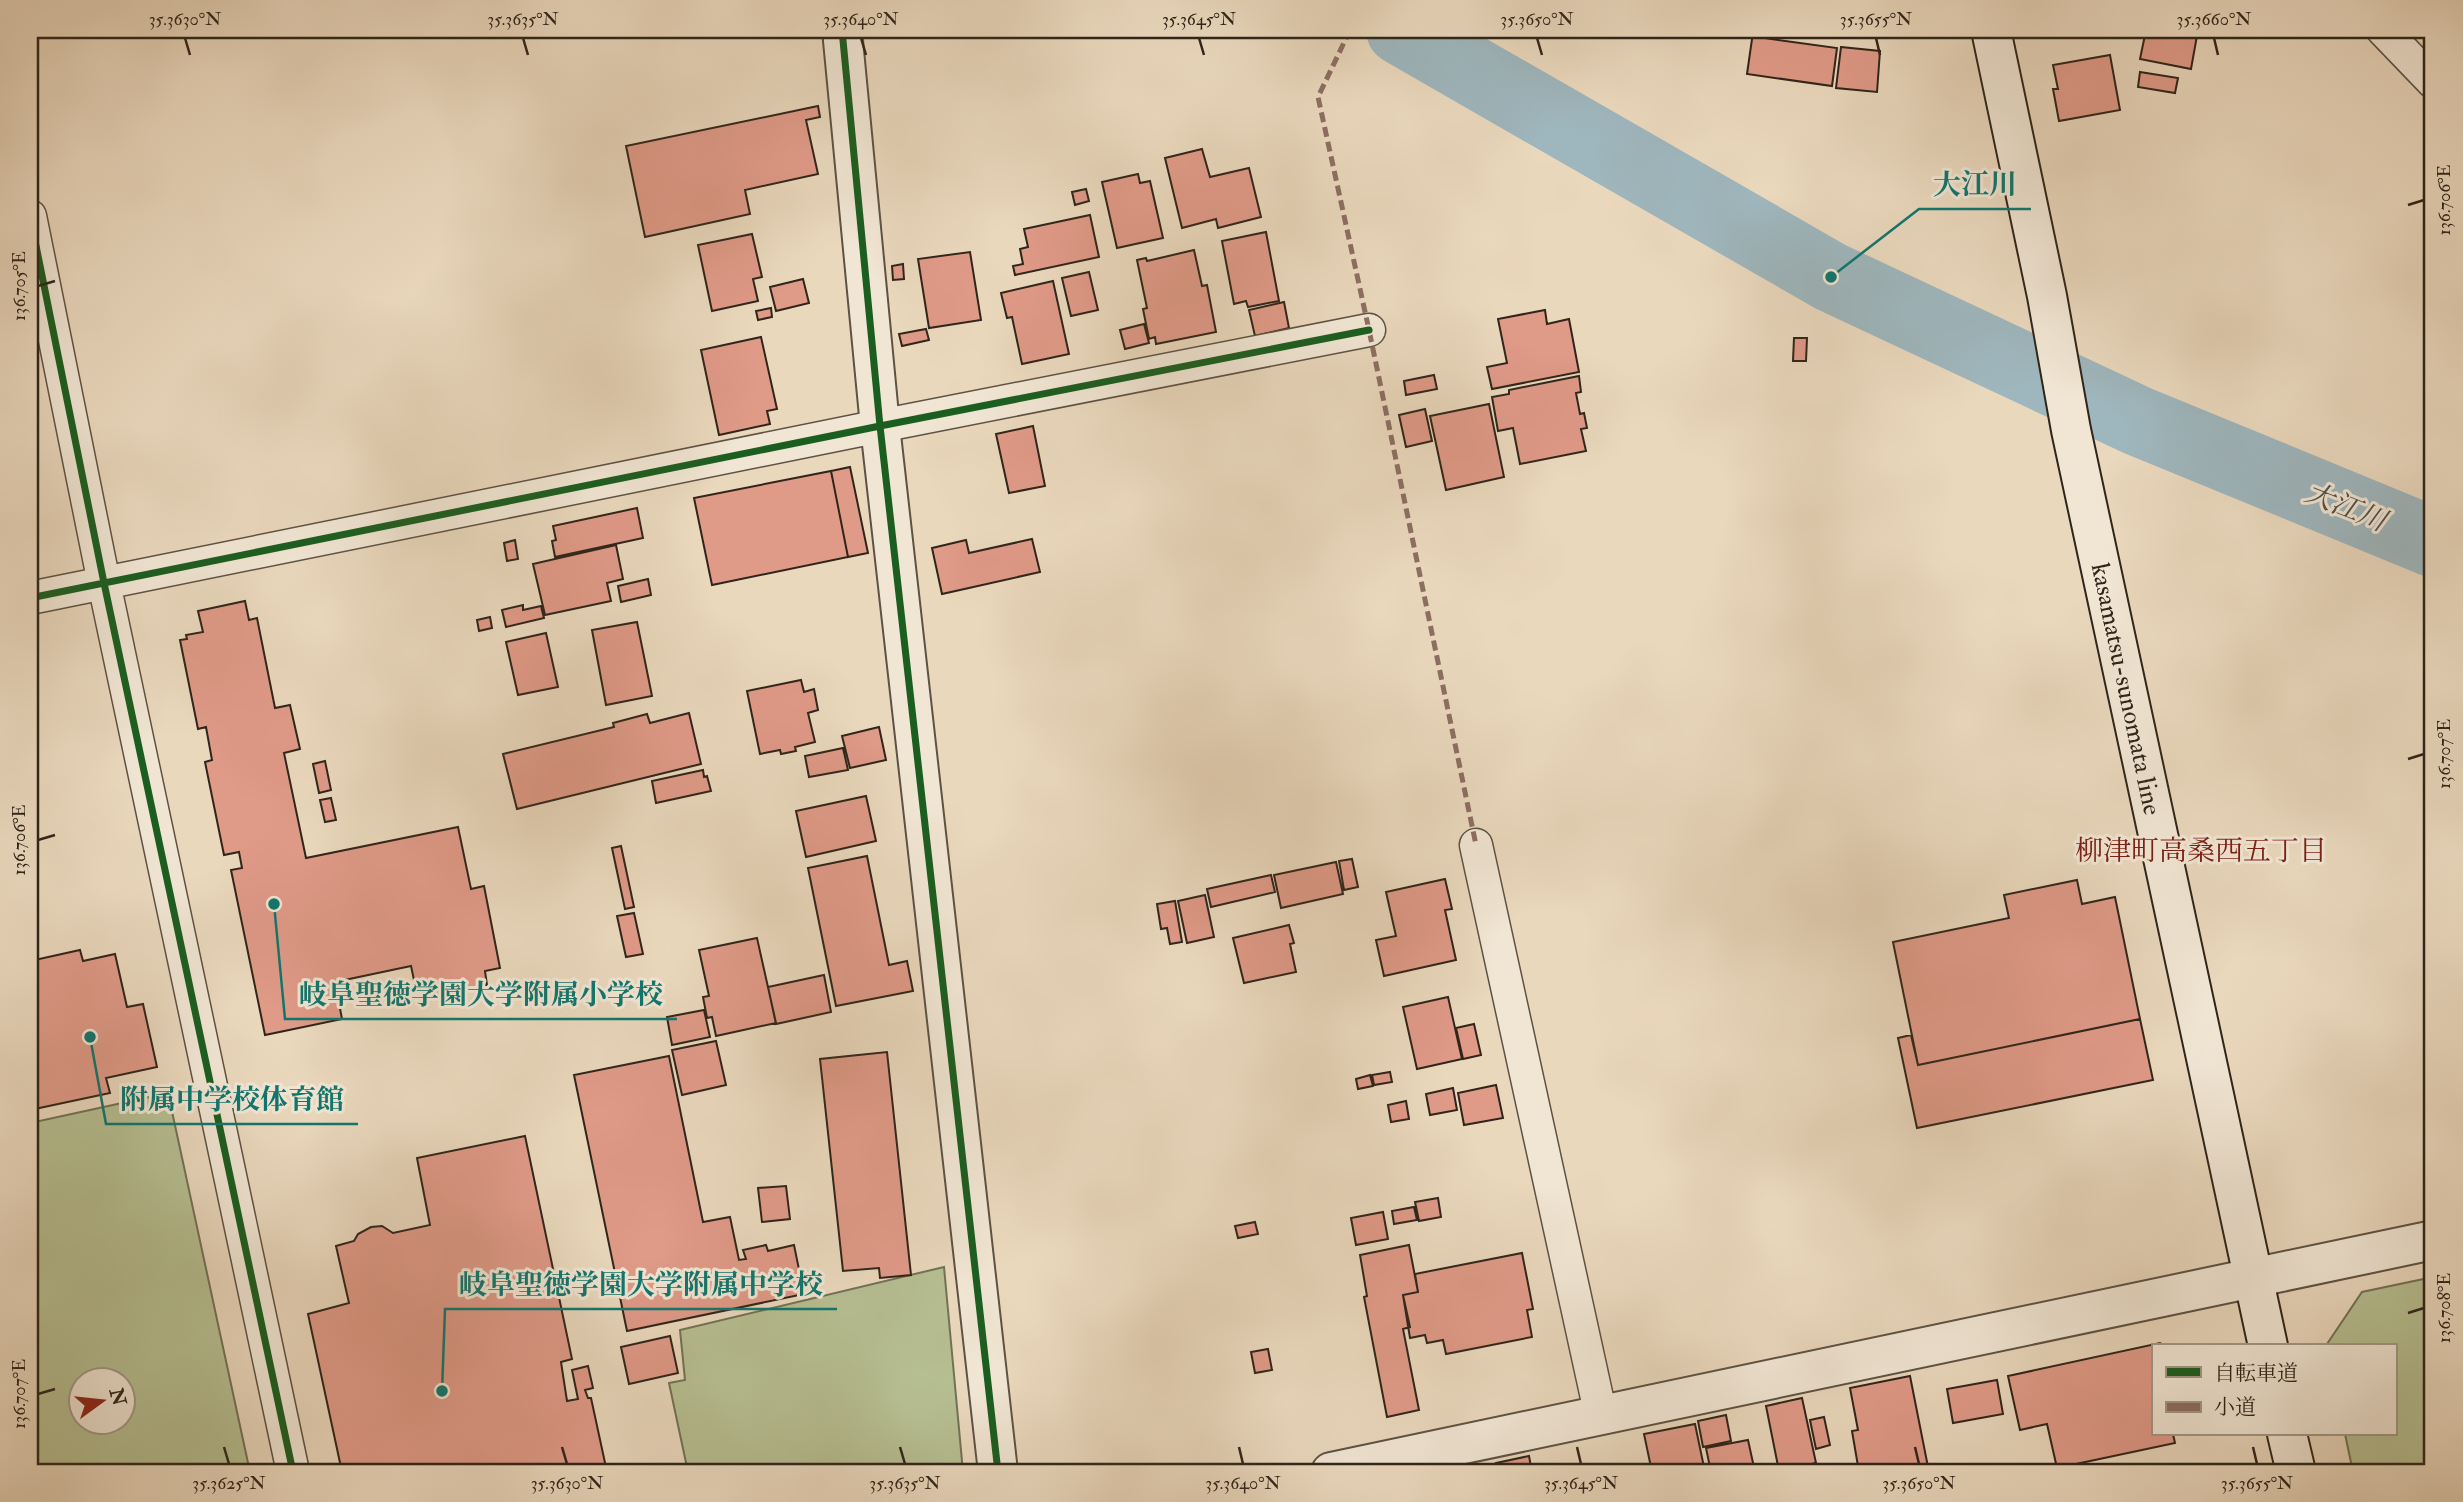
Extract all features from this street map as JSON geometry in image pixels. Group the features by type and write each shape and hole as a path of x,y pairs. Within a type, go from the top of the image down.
{"street":[{"path":"842,30 880,426 998,1472"},
{"name":"kasamatsu-sunomata line","path":"1991,30 2047,296 2071,430 2269,1344"},
{"path":"2383,30 2433,82"},
{"path":"30,216 104,583 293,1472"},
{"path":"30,598 1370,330"},
{"path":"1476,845 1601,1416"},
{"path":"1331,1472 2433,1240"},
{"path":"2287,1436 2295,1472"}],"green space":[{"path":"168,1093 250,1472 30,1472 30,1123"},
{"path":"944,1267 963,1472 688,1472 669,1383 685,1380 680,1330"},
{"path":"2433,1277 2433,1472 2353,1472 2345,1436 2396,1436 2396,1344 2327,1344 2362,1292"}],"building":[{"path":"2146,30 2198,30 2191,69 2140,59"},
{"path":"1753,32 1765,33 1764,38 1837,48 1832,86 1747,74"},
{"path":"1841,47 1880,51 1877,92 1836,88"},
{"path":"2110,55 2120,110 2059,121 2053,89 2058,89 2053,65"},
{"path":"2140,72 2178,78 2175,93 2138,87"},
{"path":"818,106 820,117 806,120 818,174 745,190 750,214 645,237 626,146"},
{"path":"1202,149 1210,177 1249,168 1261,217 1218,228 1216,219 1182,228 1165,158"},
{"path":"1138,174 1140,183 1150,181 1163,238 1117,248 1102,182"},
{"path":"1086,189 1089,201 1075,205 1072,192"},
{"path":"1090,215 1099,257 1015,275 1013,266 1023,264 1020,249 1028,247 1024,229"},
{"path":"1266,232 1279,301 1248,307 1246,301 1234,304 1222,241"},
{"path":"752,234 762,277 753,279 758,301 712,311 698,245"},
{"path":"1194,250 1202,286 1207,285 1216,332 1156,344 1155,337 1149,339 1143,309 1147,308 1137,260 1146,258 1147,261"},
{"path":"970,252 981,320 929,328 918,259"},
{"path":"903,264 904,279 893,280 892,266"},
{"path":"1089,272 1098,310 1071,316 1062,278"},
{"path":"803,279 809,303 776,311 770,287"},
{"path":"1053,281 1069,354 1022,364 1012,317 1007,318 1001,293"},
{"path":"1284,302 1289,328 1255,336 1249,310"},
{"path":"771,308 772,317 758,320 756,311"},
{"path":"1545,310 1547,324 1569,319 1579,372 1492,389 1487,367 1507,363 1498,319"},
{"path":"1144,324 1149,343 1125,349 1120,330"},
{"path":"926,329 929,340 902,346 899,334"},
{"path":"761,337 777,409 767,411 770,424 719,435 701,350"},
{"path":"1794,338 1807,338 1806,361 1793,361"},
{"path":"1434,375 1437,389 1406,395 1404,381"},
{"path":"1579,376 1581,392 1576,393 1580,414 1584,413 1587,428 1581,429 1586,451 1520,464 1513,428 1498,431 1492,397 1509,394 1509,390"},
{"path":"1489,404 1504,477 1446,490 1430,416"},
{"path":"1425,409 1432,441 1406,447 1399,415"},
{"path":"1033,426 1045,486 1009,493 996,434"},
{"path":"850,467 868,553 848,557 831,471"},
{"path":"831,471 848,557 712,585 694,498"},
{"path":"637,508 643,538 555,557 553,526"},
{"path":"1032,539 1040,572 942,594 932,548 966,540 969,553"},
{"path":"515,540 518,559 507,561 504,543"},
{"path":"616,545 623,579 607,583 611,601 545,615 533,564"},
{"path":"648,579 651,595 621,602 618,586"},
{"path":"245,601 249,620 257,618 275,708 290,705 300,749 284,753 306,858 458,827 471,889 484,886 500,968 485,971 487,985 418,999 411,966 335,982 342,1019 265,1035 231,870 242,868 239,852 224,855 205,762 212,760 206,727 198,729 180,640 187,639 186,635 203,632 198,611"},
{"path":"523,605 523,610 541,606 544,618 506,627 502,610"},
{"path":"490,617 492,628 479,631 477,620"},
{"path":"637,622 652,696 606,705 592,630"},
{"path":"546,633 558,687 518,695 506,642"},
{"path":"801,680 804,692 814,689 818,710 808,713 815,742 795,747 796,751 781,754 780,750 760,754 747,691"},
{"path":"689,713 701,764 517,809 503,754 614,727 613,723 647,714 650,723"},
{"path":"879,727 886,760 850,768 842,736"},
{"path":"843,748 848,770 809,777 805,756"},
{"path":"325,761 331,790 319,793 313,764"},
{"path":"703,770 711,791 656,803 652,781"},
{"path":"866,796 876,841 806,857 796,811"},
{"path":"331,798 336,820 325,822 320,800"},
{"path":"621,846 634,907 625,909 612,848"},
{"path":"867,856 889,965 907,961 913,991 836,1006 808,868"},
{"path":"1352,859 1358,887 1344,890 1339,861"},
{"path":"1336,862 1343,894 1281,908 1274,875"},
{"path":"1271,875 1275,892 1211,907 1207,889"},
{"path":"1445,879 1452,909 1445,910 1456,960 1384,976 1376,940 1396,936 1386,892"},
{"path":"2077,880 2082,904 2115,897 2140,1019 1918,1065 1893,942 2009,918 2004,895"},
{"path":"1205,895 1214,937 1187,943 1178,901"},
{"path":"1175,901 1182,942 1170,944 1167,928 1161,929 1157,904"},
{"path":"634,913 643,954 626,957 617,916"},
{"path":"1289,925 1294,943 1290,944 1296,972 1244,983 1233,938"},
{"path":"757,938 776,1023 716,1036 712,1017 707,1018 703,997 709,996 699,950"},
{"path":"80,950 83,961 115,954 127,1007 143,1004 157,1067 106,1078 110,1093 30,1110 30,961"},
{"path":"824,975 831,1012 776,1024 768,987"},
{"path":"1448,997 1462,1059 1417,1069 1403,1007"},
{"path":"704,1010 710,1037 672,1045 667,1017"},
{"path":"2140,1019 2153,1080 1917,1128 1898,1038 1911,1035 1918,1065"},
{"path":"1474,1024 1481,1055 1463,1059 1456,1028"},
{"path":"716,1041 726,1085 682,1095 672,1050"},
{"path":"887,1052 911,1275 880,1278 879,1268 843,1271 820,1059"},
{"path":"669,1056 703,1222 730,1217 739,1260 746,1259 743,1250 766,1245 768,1251 794,1245 804,1294 627,1331 574,1075"},
{"path":"1390,1072 1392,1082 1374,1085 1372,1075"},
{"path":"1370,1075 1373,1086 1358,1089 1356,1079"},
{"path":"1496,1085 1503,1118 1464,1125 1458,1093"},
{"path":"1453,1088 1457,1110 1430,1115 1426,1094"},
{"path":"1406,1101 1409,1119 1391,1122 1388,1105"},
{"path":"525,1136 572,1359 561,1362 567,1401 578,1399 572,1370 588,1366 593,1388 585,1390 588,1398 591,1398 607,1472 342,1472 308,1314 349,1303 336,1246 354,1241 358,1234 371,1227 382,1226 393,1233 430,1225 417,1158"},
{"path":"786,1186 790,1219 762,1222 758,1188"},
{"path":"1438,1198 1441,1217 1419,1221 1415,1202"},
{"path":"1414,1207 1417,1220 1394,1224 1392,1211"},
{"path":"1383,1212 1388,1239 1356,1245 1351,1218"},
{"path":"1255,1222 1258,1234 1238,1238 1235,1226"},
{"path":"1409,1245 1418,1292 1403,1295 1410,1327 1403,1329 1419,1410 1387,1417 1364,1297 1367,1296 1360,1255"},
{"path":"1522,1253 1533,1309 1527,1310 1532,1337 1446,1354 1443,1340 1427,1343 1425,1335 1410,1338 1403,1295 1418,1292 1415,1274"},
{"path":"670,1336 678,1373 629,1384 621,1347"},
{"path":"2152,1345 2152,1436 2173,1436 2175,1443 2057,1468 2047,1424 2020,1430 2008,1376"},
{"path":"1268,1349 1272,1370 1255,1373 1251,1352"},
{"path":"1910,1376 1929,1472 1859,1472 1852,1431 1858,1430 1850,1388"},
{"path":"1997,1380 2003,1414 1953,1423 1947,1389"},
{"path":"1802,1398 1816,1463 1779,1471 1766,1406"},
{"path":"1726,1415 1731,1441 1703,1447 1698,1421"},
{"path":"1824,1417 1830,1445 1816,1449 1810,1420"},
{"path":"1695,1424 1705,1472 1652,1472 1644,1434"},
{"path":"1748,1440 1755,1472 1711,1472 1706,1448"},
{"path":"1529,1456 1532,1472 1499,1472 1496,1463"}],"waterway":[{"name":"大江川","path":"1401,30 1831,277 2136,420 2433,542"}],"marked path":[{"path":"1350,30 1318,97 1476,845"}],"cycle path":[{"path":"842,30 880,426 998,1472"},
{"path":"30,216 104,583 293,1472"},
{"path":"30,598 1369,330"}],"place":[{"name":"大江川","path":"1831,277"},
{"name":"岐阜聖徳学園大学附属小学校","path":"274,904"},
{"name":"附属中学校体育館","path":"90,1037"},
{"name":"岐阜聖徳学園大学附属中学校","path":"442,1391"}],"district":[{"name":"柳津町高桑西五丁目","path":"2201,850"}]}
